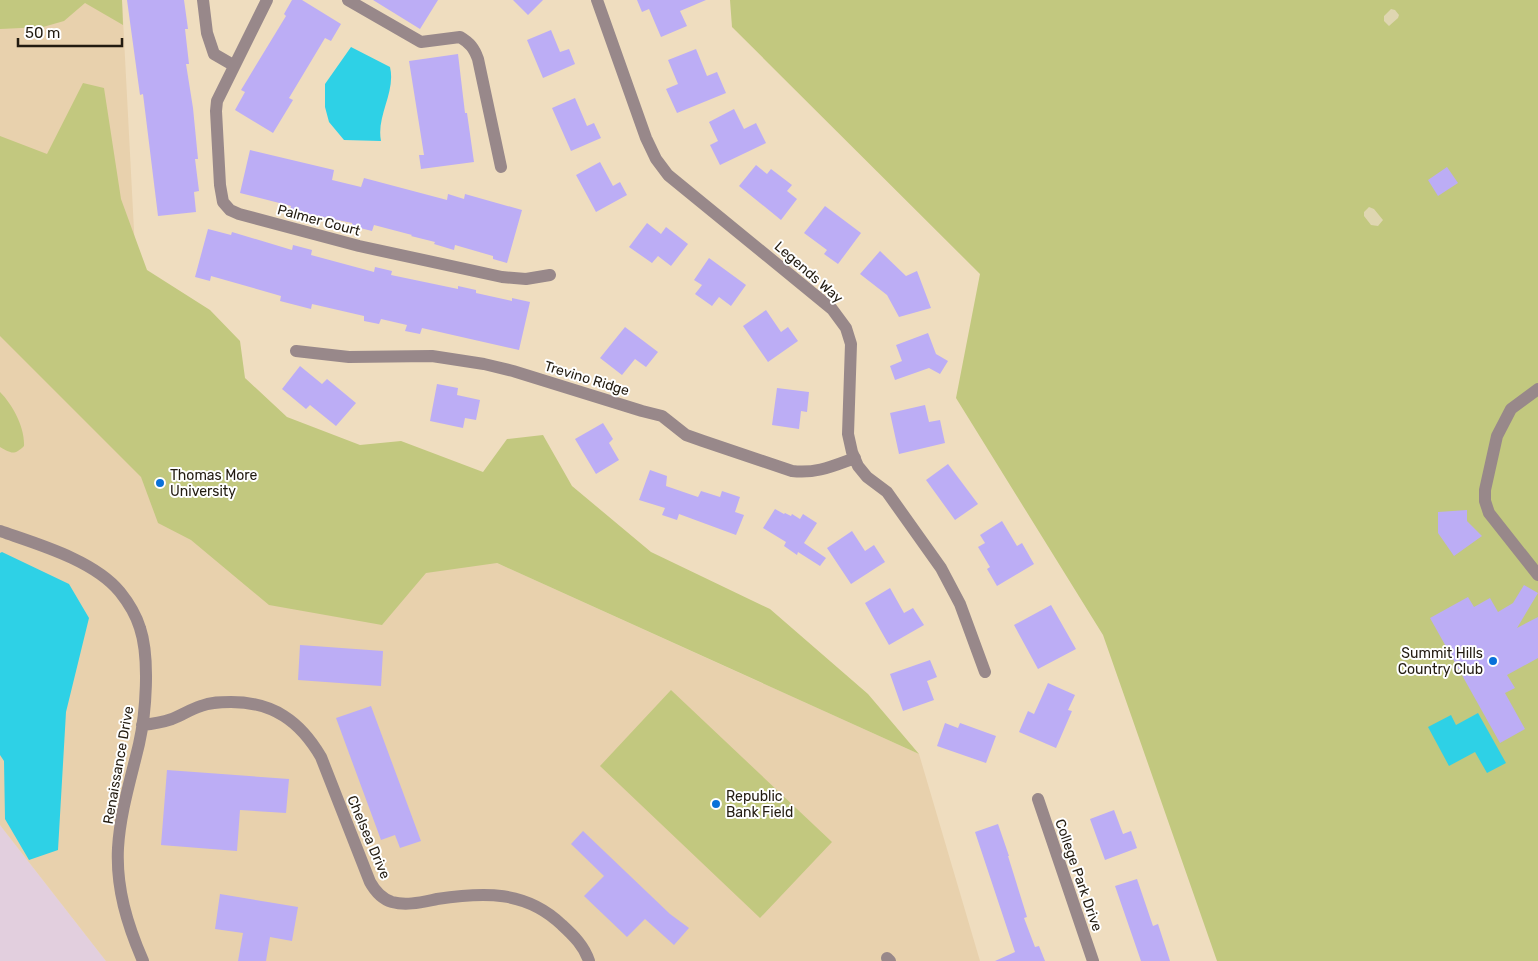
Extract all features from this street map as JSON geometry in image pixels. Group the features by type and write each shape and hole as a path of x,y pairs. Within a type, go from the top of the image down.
{"street":[{"path":"204,0 207,33 214,54 233,65"},
{"name":"Palmer Court","path":"267,0 233,65 217,102 220,184 223,202 230,210 358,246 502,277 526,279 550,275"},
{"path":"348,0 421,42 460,37 469,43 478,59 501,167"},
{"name":"Legends Way","path":"597,0 646,138 656,159 668,175 832,309 846,328 851,344 848,434 852,452 867,477 887,492 941,568 960,604 985,672"},
{"name":"Trevino Ridge","path":"296,351 349,357 432,356 484,364 513,371 662,416 686,435 792,471 805,473 823,470 855,458"},
{"path":"1538,389 1511,409 1503,422 1493,450 1485,501 1488,513 1538,574"},
{"name":"Renaissance Drive","path":"2,533 72,558 95,570 119,591 135,614 144,641 145,692 142,725 118,846 119,888 127,920 143,961"},
{"name":"Chelsea Drive","path":"142,725 173,718 200,706 217,702 244,702 264,705 280,712 296,724 315,746 321,757 370,882 377,893 391,902 407,904 466,895 510,896 527,902 554,917 576,938 584,949 589,961"},
{"name":"College Park Drive","path":"1038,799 1093,961"}],"shaded area":[{"name":"Thomas More University","path":"0,0 122,0 143,403 919,754 980,961 106,961 0,825"},
{"path":"0,825 106,961 0,961"}],"green space":[{"path":"0,0 122,0 123,25 85,3 64,21 43,27 0,29"},
{"name":"Summit Hills Country Club","path":"730,0 1538,0 1538,961 1217,961 1103,635 956,398 980,274 732,27"},
{"path":"83,83 104,88 121,199 147,270 210,310 240,341 245,378 287,417 360,445 401,441 483,472 507,439 543,435 572,486 651,552 770,609 868,694 919,754 497,563 426,573 382,625 269,605 191,540 158,523 141,477 0,336 0,136 47,154"},
{"path":"0,392 14,410 24,439 24,446 15,452 10,452 0,447"},
{"name":"Republic Bank Field","path":"671,690 832,842 760,918 600,766"}],"sand":[{"path":"1391,9 1395,10 1399,15 1389,26 1384,21 1384,16"},
{"path":"1369,207 1374,209 1383,220 1378,226 1371,225 1364,216 1364,212"}],"water":[{"path":"351,47 390,67 390,86 381,122 381,141 344,140 329,122 325,107 325,84"},
{"path":"2,552 69,584 89,618 66,712 58,850 29,860 5,819 4,761 0,755 0,553"},
{"path":"1478,713 1506,763 1487,773 1475,752 1449,766 1428,727 1451,715 1456,725"}],"building":[{"path":"127,0 184,0 188,29 185,29 189,64 186,64 198,159 195,159 199,191 194,192 196,212 158,216 143,94 140,95"},
{"path":"292,0 302,0 341,24 331,41 325,38 289,98 293,100 273,133 235,110 245,92 241,90 286,16 284,14"},
{"path":"373,0 438,0 420,29"},
{"path":"513,0 543,0 528,15"},
{"path":"637,0 706,0 680,11 687,26 661,37 649,9 642,12"},
{"path":"551,30 560,52 569,49 575,64 543,78 527,40"},
{"path":"696,49 707,76 717,72 726,93 677,113 666,89 678,84 668,60"},
{"path":"458,54 465,113 467,113 474,162 421,169 419,155 424,155 409,61"},
{"path":"575,98 587,126 594,123 601,138 571,151 552,108"},
{"path":"734,109 744,129 756,123 766,143 720,165 710,145 718,141 709,122"},
{"path":"250,150 334,170 332,180 361,187 364,178 447,200 448,194 464,199 465,194 522,210 507,263 493,259 493,256 455,245 454,250 434,244 435,242 374,225 372,231 352,226 352,223 290,210 291,206 240,193"},
{"path":"600,162 613,186 620,182 627,195 596,212 576,175"},
{"path":"756,165 767,174 771,169 792,185 787,191 797,199 781,220 739,186"},
{"path":"1447,167 1458,183 1438,196 1428,180"},
{"path":"825,206 861,233 838,264 824,254 827,250 804,233"},
{"path":"647,223 661,234 666,227 688,244 671,266 658,256 652,263 629,247"},
{"path":"208,229 231,235 232,232 292,250 293,245 312,250 311,255 374,272 375,267 392,271 391,275 458,289 458,286 476,290 476,293 512,301 512,298 530,302 519,350 422,328 420,334 405,331 407,325 381,319 379,324 364,321 364,316 312,304 311,309 280,301 281,296 211,276 210,281 195,277"},
{"path":"880,251 906,276 917,271 931,308 899,317 887,295 860,274"},
{"path":"709,258 746,285 731,306 719,297 712,306 695,294 702,285 694,280"},
{"path":"766,310 781,332 788,327 798,341 768,362 743,326"},
{"path":"625,327 658,352 646,367 635,359 622,375 600,358"},
{"path":"928,333 936,354 948,361 940,374 929,368 895,380 890,366 902,361 896,345"},
{"path":"300,366 322,384 327,379 356,403 336,426 310,405 306,409 282,389"},
{"path":"437,384 458,388 457,395 480,400 476,420 465,418 463,428 430,421"},
{"path":"777,388 809,392 807,412 801,411 799,429 772,425"},
{"path":"925,405 929,422 940,420 945,443 899,454 890,413"},
{"path":"603,423 613,439 609,443 619,460 596,474 575,439"},
{"path":"948,464 978,504 955,520 926,480"},
{"path":"650,470 667,476 666,486 698,497 701,491 720,497 722,491 740,497 735,512 744,515 736,535 679,514 677,520 662,515 665,508 639,500"},
{"path":"775,509 784,514 791,516 792,514 800,519 803,514 817,523 804,543 826,558 820,566 798,552 797,555 784,546 786,542 763,528"},
{"path":"1467,510 1467,521 1482,536 1454,556 1438,533 1438,512"},
{"path":"1002,521 1017,546 1022,543 1034,564 997,586 987,569 990,567 978,547 985,543 980,535"},
{"path":"852,531 865,551 874,545 885,562 851,584 827,548"},
{"name":"Summit Hills Country Club","path":"1524,585 1538,593 1517,628 1538,617 1538,658 1507,675 1515,688 1505,693 1525,729 1500,743 1430,618 1468,597 1474,607 1490,598 1498,612 1513,603"},
{"path":"890,588 904,613 913,608 924,625 889,645 865,603"},
{"path":"1051,605 1076,649 1038,669 1014,625"},
{"path":"300,645 383,651 381,686 298,680"},
{"path":"930,660 937,677 927,681 934,700 903,711 890,674"},
{"path":"1048,683 1075,695 1068,710 1072,711 1056,748 1019,732 1028,711 1034,714"},
{"path":"371,706 421,841 400,848 395,835 381,840 336,718"},
{"path":"945,723 958,728 960,723 996,736 986,763 937,746"},
{"path":"167,770 289,779 286,813 240,810 237,851 161,845"},
{"path":"1114,810 1123,834 1131,831 1137,848 1105,860 1090,819"},
{"path":"998,824 1027,917 1024,918 1035,947 1039,946 1045,961 995,961 1015,952 975,832"},
{"path":"583,831 670,914 689,928 674,945 645,919 627,937 584,896 604,876 571,844"},
{"path":"1137,879 1153,926 1158,924 1170,961 1141,961 1115,886"},
{"path":"220,894 298,907 292,941 270,937 266,961 238,961 243,933 215,929"}],"place":[{"name":"Thomas More University","path":"160,483"},
{"name":"Summit Hills Country Club","path":"1493,661"},
{"name":"Republic Bank Field","path":"716,804"}]}
